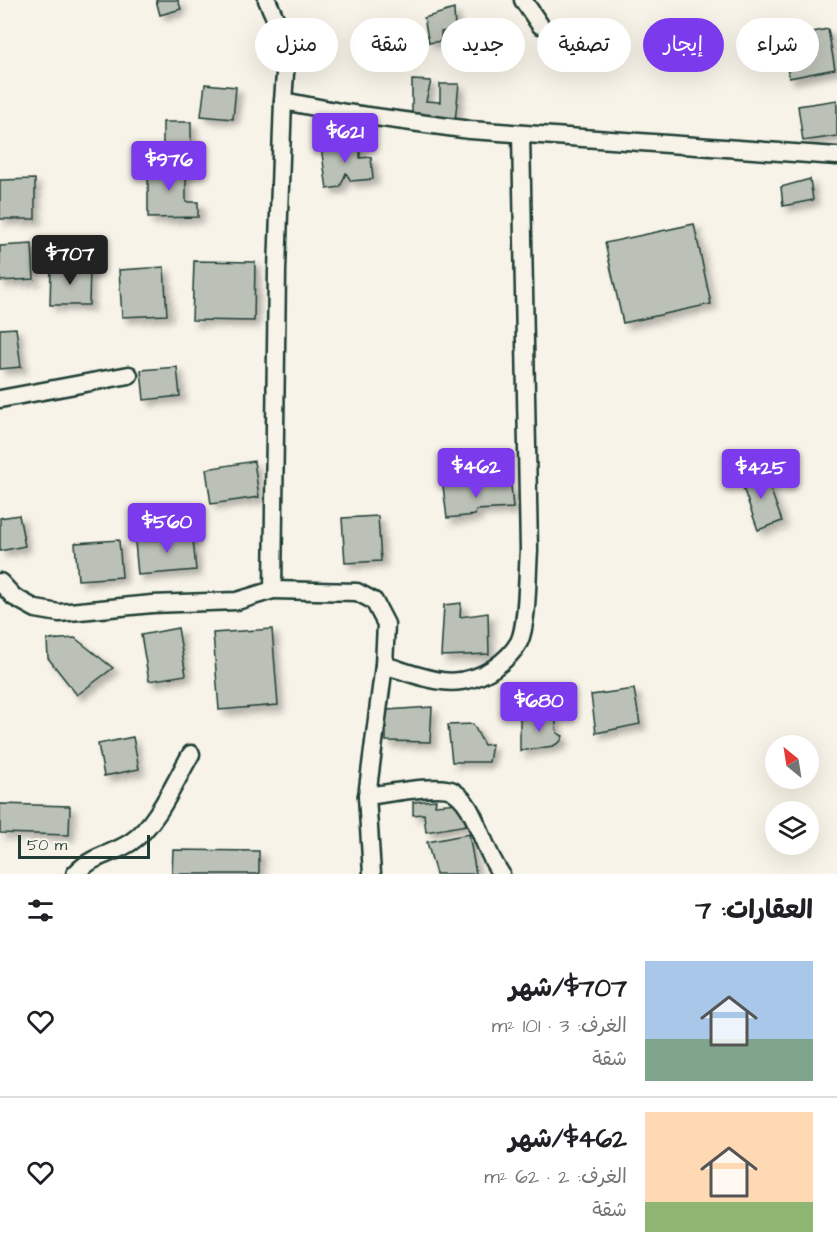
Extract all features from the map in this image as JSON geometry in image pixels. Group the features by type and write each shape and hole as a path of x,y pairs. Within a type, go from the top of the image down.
{"street":[{"path":"267,0 280,29 286,60 277,270 273,590"},
{"path":"523,0 537,21"},
{"path":"283,101 346,113 470,130 837,156"},
{"path":"384,665 429,679 456,683 482,676 490,671 505,660 519,641 524,618 529,551 521,134"},
{"path":"0,399 129,375"},
{"path":"0,582 14,597 36,609 59,613 152,604 237,601 273,590 357,592 374,602 386,624 384,665 367,796 372,874"},
{"path":"75,874 85,863 131,842 144,830 155,816 191,754"},
{"path":"367,796 438,787 452,790 465,802 488,853 501,874"}],"building":[{"path":"156,0 178,0 181,9 160,15"},
{"path":"454,9 454,18 441,18 441,41 429,43 429,18 424,18"},
{"path":"828,29 835,69 789,78 788,72 819,72 819,31"},
{"path":"412,80 431,81 426,101 440,102 440,84 459,84 455,121 412,117"},
{"path":"205,84 236,87 233,119 201,116"},
{"path":"837,100 837,136 803,141 798,106"},
{"path":"163,122 191,122 191,153 163,154"},
{"path":"360,142 360,158 371,157 373,179 351,181 346,173 340,187 327,189 321,147"},
{"path":"148,163 186,163 186,202 198,202 198,217 148,218"},
{"path":"35,179 35,219 0,219 0,180"},
{"path":"810,179 813,200 783,206 781,187"},
{"path":"694,224 711,304 623,323 605,243"},
{"path":"32,244 34,279 0,281 0,246"},
{"path":"194,261 255,262 254,321 192,320"},
{"path":"51,267 90,268 89,305 50,305"},
{"path":"164,267 167,315 122,317 119,270"},
{"path":"16,328 21,367 0,369 0,329"},
{"path":"177,367 180,396 144,400 141,370"},
{"path":"254,461 259,497 211,504 206,469"},
{"path":"764,471 782,521 758,530 740,479"},
{"path":"511,485 513,508 476,510 475,515 447,518 443,486"},
{"path":"19,515 25,546 0,551 0,518"},
{"path":"378,516 381,561 345,563 342,518"},
{"path":"192,529 196,570 138,575 135,542 164,539 164,531"},
{"path":"119,540 122,577 78,580 75,543"},
{"path":"461,603 460,617 488,613 489,654 441,656 444,605"},
{"path":"178,628 186,675 149,681 141,635"},
{"path":"272,629 278,705 219,710 213,633"},
{"path":"75,638 113,668 77,695 48,658 47,640"},
{"path":"634,689 640,724 596,733 591,695"},
{"path":"432,707 430,742 386,741 386,710"},
{"path":"555,715 557,733 563,736 560,742 553,746 520,751 520,718"},
{"path":"473,724 484,745 492,744 489,762 452,762 448,725"},
{"path":"133,737 139,769 104,776 98,744"},
{"path":"436,800 435,805 460,803 467,825 426,832 424,814 413,815 413,802"},
{"path":"0,804 70,806 69,835 0,833"},
{"path":"469,834 476,874 436,874 427,842"},
{"path":"173,850 259,851 259,874 172,874"}]}
